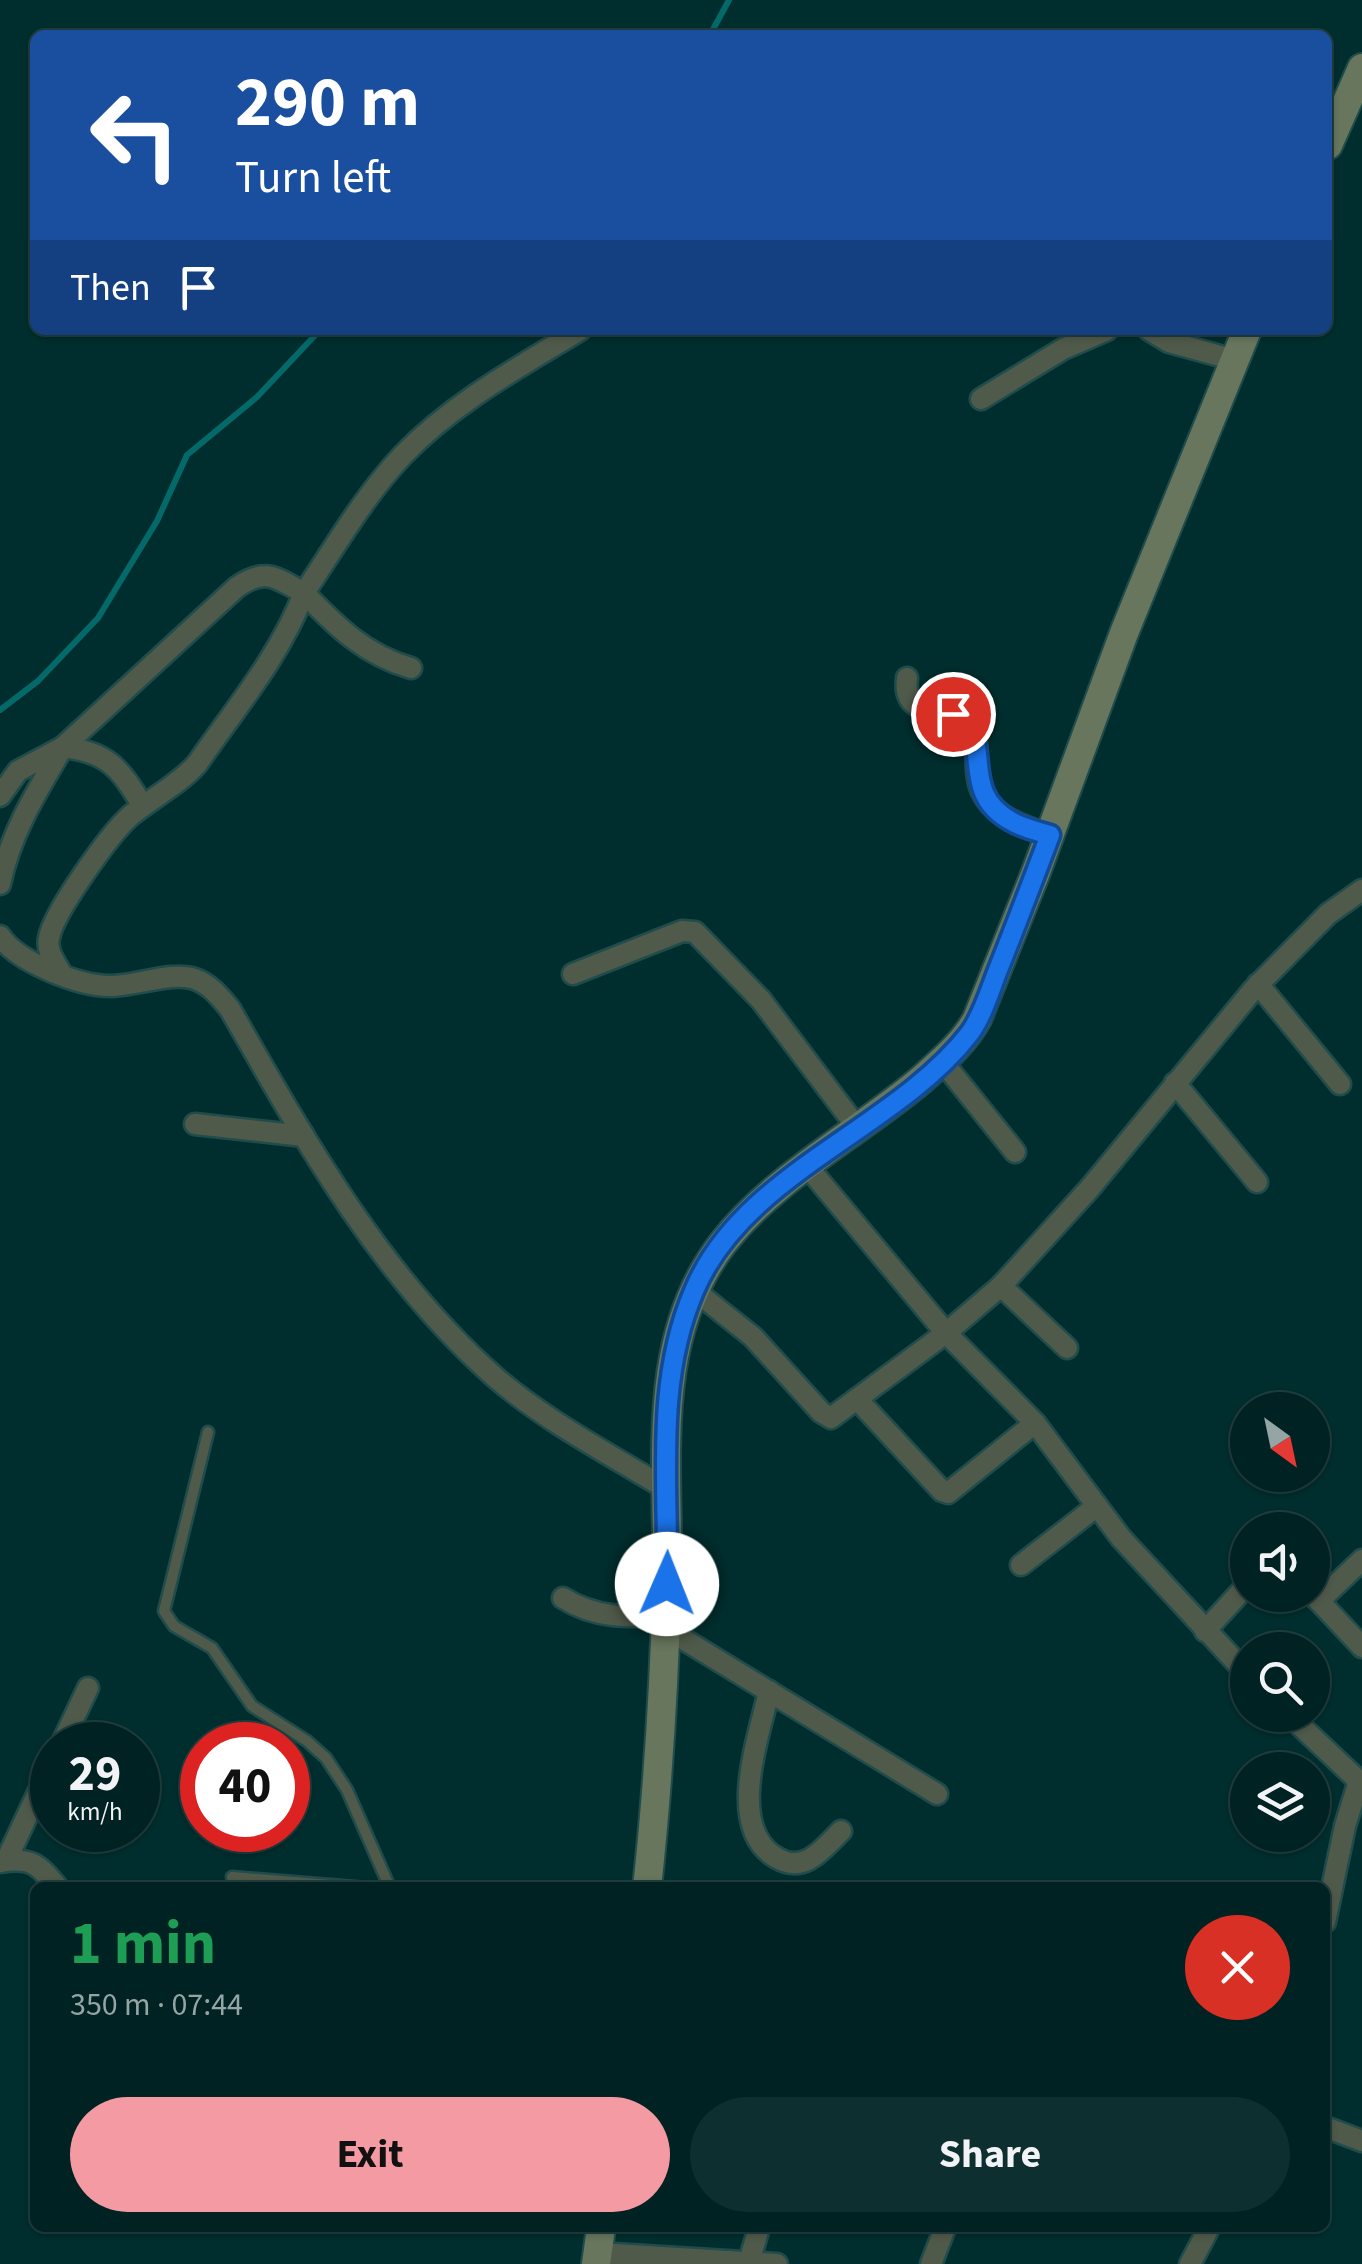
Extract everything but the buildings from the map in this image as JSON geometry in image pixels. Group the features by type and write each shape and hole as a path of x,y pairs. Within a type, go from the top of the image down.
{"street":[{"path":"1332,135 1362,68"},
{"path":"61,974 48,950 53,924 112,836 143,806 198,764 263,670 290,626 304,593 362,506 403,456 483,390 572,335"},
{"path":"981,399 1062,350 1096,335"},
{"path":"1157,335 1169,342 1235,360"},
{"path":"648,1882 666,1621 666,1391 694,1290 740,1223 942,1060 977,1020 1124,633 1245,335"},
{"path":"0,796 18,771 63,748 252,576 264,574 304,593 356,642 386,661 412,668"},
{"path":"907,678 910,701 916,708 964,719 978,746 978,782 998,811 1010,821 1050,835"},
{"path":"63,748 87,750 116,766 143,806"},
{"path":"0,884 30,802 63,748"},
{"path":"694,1290 753,1337 826,1418 831,1418 946,1333 1001,1286 1090,1188 1258,984 1328,914 1362,890"},
{"path":"573,974 682,931 694,932 760,1000 859,1130"},
{"path":"0,936 8,948 84,983 110,986 180,976 214,990 230,1009 354,1216 398,1274 496,1378 530,1404 668,1490"},
{"path":"1258,984 1340,1084"},
{"path":"942,1060 1015,1152"},
{"path":"1175,1083 1257,1182"},
{"path":"194,1124 304,1136"},
{"path":"807,1166 946,1333 1035,1423 1121,1538 1230,1656"},
{"path":"1001,1286 1067,1348"},
{"path":"857,1398 948,1493 1035,1423"},
{"path":"1021,1565 1097,1506"},
{"path":"1330,1586 1362,1560"},
{"path":"563,1598 594,1613 666,1621 769,1691 937,1794"},
{"path":"1205,1631 1230,1604"},
{"path":"1329,1612 1362,1647"},
{"path":"72,1722 88,1688"},
{"path":"769,1691 749,1798 749,1821 756,1841 784,1862 802,1864 841,1831"},
{"path":"1307,1732 1360,1782 1345,1826 1330,1898"},
{"path":"3,1862 30,1807"},
{"path":"3,1862 28,1860 53,1882"},
{"path":"1330,2129 1362,2141"},
{"path":"749,2262 758,2232"},
{"path":"930,2264 943,2232"},
{"path":"1190,2264 1207,2232"},
{"path":"598,2248 776,2264"}],"lane":[{"path":"208,1432 164,1611 168,1621 212,1648 252,1706 326,1758 346,1790 387,1882"},
{"path":"232,1877 294,1882"}],"waterway":[{"path":"713,30 729,0"},
{"path":"0,710 38,681 98,618 157,521 187,455 257,397 315,335"}],"route":[{"path":"667,1584 666,1391 694,1290 740,1223 807,1166 926,1076 970,1032 1050,835 1010,821 985,796 978,782 978,746 964,719 953,714"}]}
